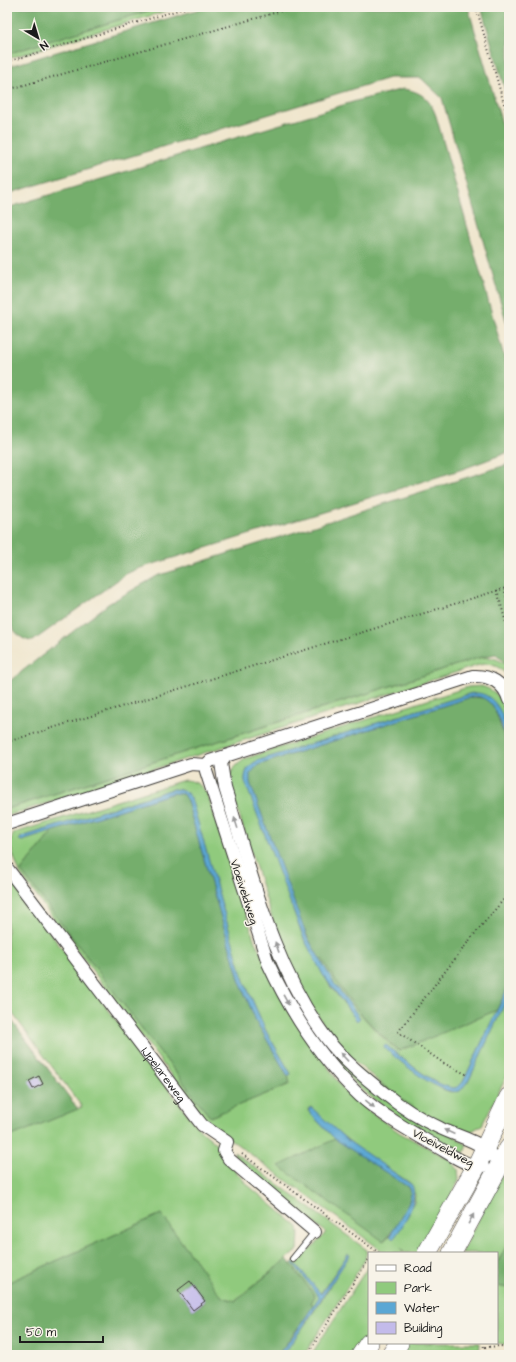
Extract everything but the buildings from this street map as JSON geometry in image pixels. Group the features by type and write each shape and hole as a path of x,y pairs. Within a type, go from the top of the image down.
{"main road":[{"path":"428,1252 476,1166 509,1097"},
{"path":"453,1252 501,1166 509,1148"},
{"path":"361,1355 368,1344"},
{"path":"391,1355 398,1344"}],"street":[{"path":"7,824 191,764 206,765 210,761 473,676 485,675 496,681 503,687 509,700"},
{"name":"Vloeiveldweg","path":"226,756 221,763 225,788 282,961 312,1016 328,1040 361,1074 393,1100 438,1128 484,1148 501,1166"},
{"name":"Vloeiveldweg","path":"206,765 206,772 212,792 266,956 282,994 303,1028 342,1077 373,1106 414,1133 476,1166 501,1166"},
{"name":"IJpelareweg","path":"7,868 202,1125 227,1142 224,1151 229,1159 314,1232"}],"lane":[{"name":"IJpelareweg","path":"293,1259 314,1232"}],"path":[{"path":"7,62 188,7"},
{"path":"7,90 295,7"},
{"path":"476,7 509,121"},
{"path":"7,742 509,587"},
{"path":"504,588 509,606"},
{"path":"497,590 509,634"},
{"path":"466,1074 445,1064 398,1032 472,937 509,893"},
{"path":"260,1167 378,1252"},
{"path":"307,1355 368,1261"},
{"path":"483,1355 484,1344"},
{"path":"485,1347 501,1346 509,1348"}],"green space":[{"path":"7,7 161,7 7,54"},
{"path":"161,7 180,7 7,59 7,54"},
{"path":"206,7 468,7 509,148 509,331 442,98 421,78 389,78 7,194 7,67"},
{"path":"481,7 509,7 509,104"},
{"path":"403,89 415,92 424,97 431,105 436,116 509,374 509,452 460,470 137,569 126,574 33,641 28,641 21,637 7,620 7,210 13,206 356,101"},
{"path":"509,464 509,667 496,654 478,658 7,809 7,683 108,604 157,576"},
{"path":"487,657 499,660 509,667 509,679 503,671 496,666 488,664 479,665 7,816 7,809 478,658"},
{"path":"481,686 490,689 496,694 505,707 509,740 498,707 472,693 257,761 247,769 245,779 304,939 330,986 357,1020 360,1018 319,960 322,959 347,997 366,1020 398,1051 497,1010 463,1082 457,1087 453,1088 437,1082 418,1070 386,1045 384,1047 397,1058 436,1086 451,1092 460,1091 469,1080 509,994 509,1072 482,1125 472,1131 463,1132 453,1130 405,1103 353,1060 327,1030 298,985 279,940 229,783 234,768 247,758 468,687"},
{"path":"471,697 484,698 494,706 509,752 509,985 497,1010 399,1051 366,1020 347,997 322,959 319,960 302,925 250,783 250,775 252,770 258,765"},
{"path":"184,780 195,782 204,789 208,796 255,942 328,1067 343,1089 369,1111 400,1133 449,1159 458,1169 459,1180 423,1252 403,1252 401,1248 403,1252 384,1252 211,1125 201,1115 20,874 9,843 14,833","holes":["173,789 182,790 190,798 244,981 266,1031 291,1074 288,1076 290,1084 210,1117 21,871 53,831 22,841 20,838","311,1107 328,1124 364,1153 410,1183 415,1195 414,1202 390,1237 392,1233 384,1241 280,1166 335,1139 308,1111 308,1109"]},
{"path":"220,781 270,936 337,1054 467,1145 464,1153 422,1132 385,1108 362,1090 339,1068 281,986 212,783"},
{"path":"173,793 183,794 187,801 240,982 256,1021 288,1076 290,1084 210,1117 21,871 53,831"},
{"path":"7,876 198,1128 219,1146 220,1153 245,1182 243,1181 298,1227 298,1250 234,1301 222,1297 161,1214 7,1283 7,1138 82,1107 7,1006"},
{"path":"7,1014 78,1109 7,1138"},
{"path":"335,1139 404,1183 410,1190 409,1203 406,1210 397,1225 383,1241 279,1166"},
{"path":"234,1152 367,1250 365,1260 304,1355 282,1355 317,1306 348,1254 320,1294 294,1262 319,1297 314,1305 311,1303 315,1296 291,1264 318,1242 326,1232 297,1211 234,1155"},
{"path":"509,1161 509,1241 498,1262 498,1252 462,1252"},
{"path":"161,1214 222,1297 235,1301 287,1259 315,1296 311,1303 314,1306 278,1355 14,1355 7,1344 7,1283","holes":["190,1281 205,1302 193,1310 178,1290"]},
{"path":"509,1241 509,1288 498,1286 498,1262"},
{"path":"368,1267 368,1334 353,1355 311,1355"},
{"path":"498,1286 509,1288 509,1345 498,1343"},
{"path":"405,1344 480,1344 479,1355 398,1355"}],"water":[{"path":"478,693 493,701 498,708 506,725 509,752 499,717 494,709 489,702 474,696 258,765 250,774 250,783 307,937 334,983 360,1018 357,1021 323,975 304,939 245,782 246,772 251,765 257,761 469,694"},
{"path":"173,789 185,791 191,798 244,981 266,1031 291,1074 288,1076 256,1021 240,982 187,801 183,794 173,793 22,841 19,840 22,837"},
{"path":"509,985 509,994 469,1080 460,1091 452,1091 431,1083 383,1047 386,1045 418,1070 437,1082 453,1088 460,1086"},
{"path":"309,1108 312,1108 347,1140 412,1185 414,1191 412,1205 405,1221 393,1239 390,1236 409,1202 411,1193 408,1187 335,1139 309,1112"},
{"path":"348,1254 350,1255 301,1330 282,1355 278,1355 296,1332 319,1297 293,1263 294,1262 321,1294"}]}
